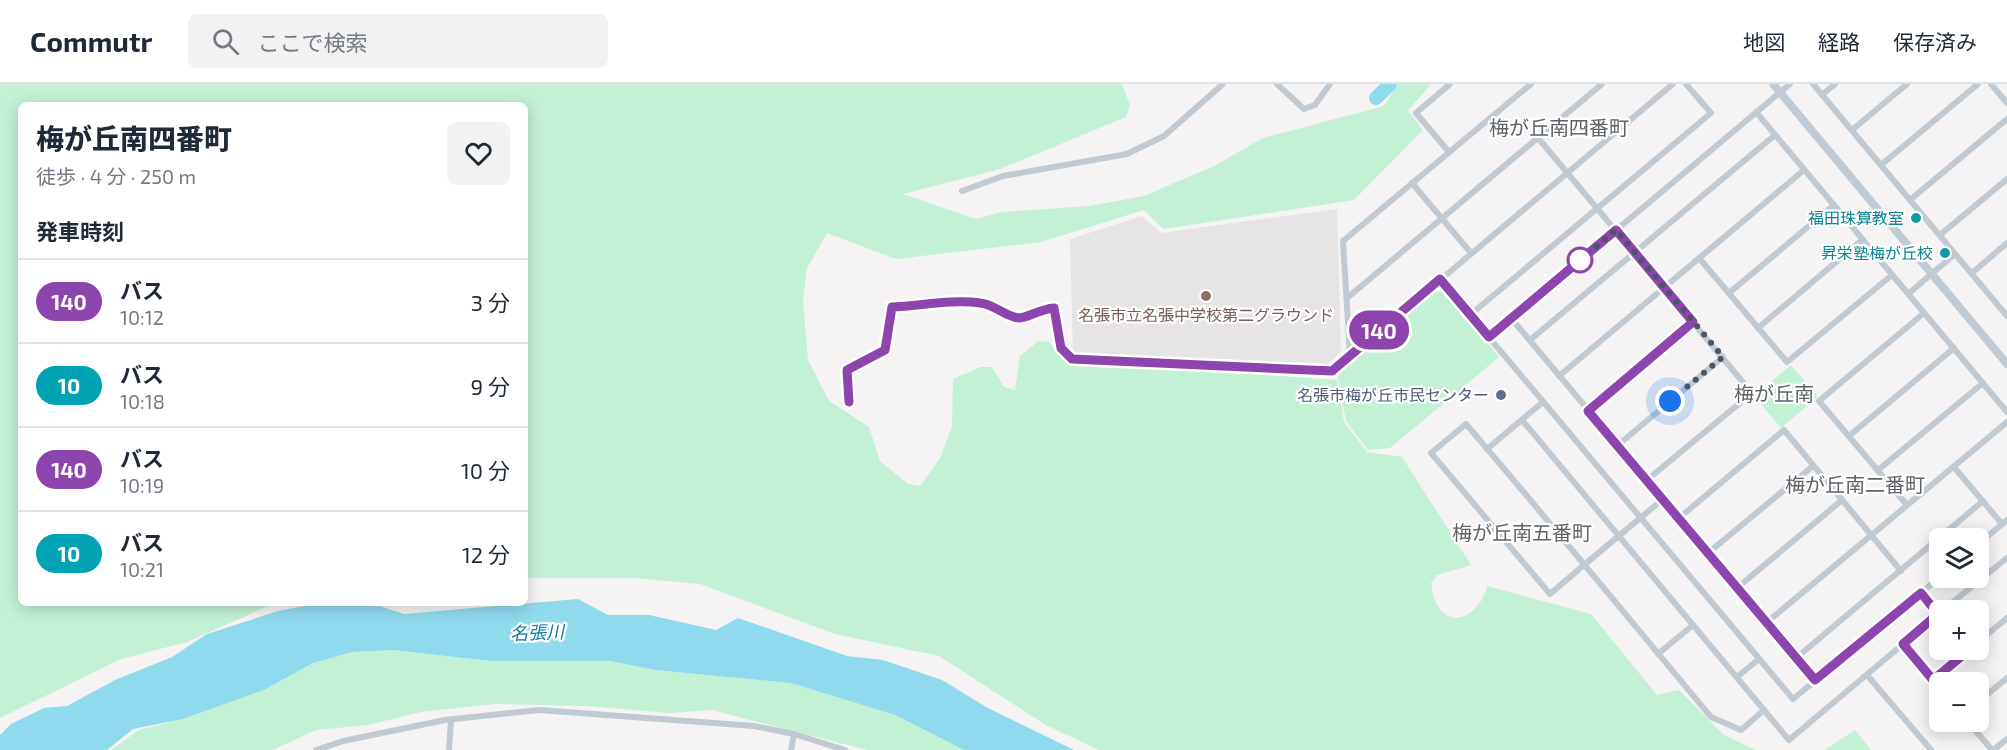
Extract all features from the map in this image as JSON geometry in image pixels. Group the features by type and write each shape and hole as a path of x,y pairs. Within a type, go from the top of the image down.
{"street":[{"path":"962,191 1003,176 1127,154 1164,136 1223,84"},
{"path":"1277,84 1304,109 1315,105 1330,84"},
{"path":"1449,152 1416,113 1450,84"},
{"path":"1350,355 1343,241 1531,84"},
{"path":"1347,298 1602,84"},
{"path":"849,402 847,370 885,350 892,307 976,302 993,306 1020,318 1037,310 1054,308 1061,348 1072,359 1332,371 1673,84"},
{"path":"1470,315 1711,113 1686,84"},
{"path":"1773,84 2007,364"},
{"path":"1489,337 1790,84"},
{"path":"1813,84 2007,316"},
{"path":"1822,95 1835,84"},
{"path":"1852,130 1907,84"},
{"path":"1881,165 1978,84"},
{"path":"1991,84 2007,103"},
{"path":"1756,112 2007,412"},
{"path":"1910,200 2007,119"},
{"path":"1530,340 1775,135"},
{"path":"1538,138 1752,393 1647,480"},
{"path":"1559,376 1804,170"},
{"path":"1940,235 2007,179"},
{"path":"1412,183 1471,253"},
{"path":"1729,293 1834,205"},
{"path":"1758,328 1862,240"},
{"path":"1972,273 2007,243"},
{"path":"1908,294 1955,254"},
{"path":"1700,258 1787,362 1892,275"},
{"path":"1440,279 1793,699 1929,586"},
{"path":"2001,309 2007,303"},
{"path":"1907,505 1819,401 1924,313"},
{"path":"1511,318 1815,680"},
{"path":"1588,411 1693,322"},
{"path":"1849,436 1954,348"},
{"path":"1618,445 1723,357"},
{"path":"1878,470 1983,382"},
{"path":"1487,449 1543,402"},
{"path":"1522,420 1789,740 1929,622"},
{"path":"1766,623 2007,422"},
{"path":"1663,499 1641,518 1584,565 1550,594 1431,453 1466,424 1584,565 1658,654 1711,717 1741,730 1764,710"},
{"path":"1679,518 1784,430 1901,571"},
{"path":"1708,553 1814,466"},
{"path":"1954,466 1983,501 2005,522 1989,535"},
{"path":"1737,588 1842,500"},
{"path":"1796,658 1983,501"},
{"path":"1956,600 2007,558"},
{"path":"1921,593 1929,601"},
{"path":"1989,633 2007,618"},
{"path":"1658,654 1693,625"},
{"path":"1903,644 1929,675"},
{"path":"1737,677 1759,659"},
{"path":"1943,672 1957,660"},
{"path":"1868,675 1931,750"},
{"path":"1989,693 2007,678"},
{"path":"316,750 343,741 451,720 539,710 754,726 794,734 845,750"},
{"path":"450,750 451,720"},
{"path":"1977,732 1993,750 2007,739"},
{"path":"791,750 794,734"}],"shaded area":[{"name":"名張市立名張中学校第二グラウンド","path":"1337,209 1341,352 1321,370 1073,355 1070,239 1142,216 1161,233"}],"green space":[{"path":"0,84 1122,84 1130,105 1126,117 1000,169 903,194 976,219 1002,212 1090,206 1144,196 1214,166 1263,138 1384,106 1397,84 1431,84 1408,111 1423,130 1354,200 1163,229 1144,210 1041,242 896,259 827,233 807,268 803,302 808,360 829,401 869,427 880,461 908,484 920,486 940,458 952,427 953,379 981,367 992,367 1004,387 1015,390 1020,356 1038,341 1049,342 1065,361 1337,380 1344,422 1367,452 1402,457 1471,565 1437,575 1431,583 1435,601 1442,611 1457,618 1465,616 1479,604 1487,586 1591,614 1657,695 1679,690 1724,735 1756,750 1099,750 1046,725 939,656 835,634 700,584 634,578 528,578 528,102 18,102 18,606 268,606 187,642 121,659 0,718"},
{"path":"1443,290 1499,357 1390,448 1368,450 1346,421 1337,374 1433,294"},
{"path":"1791,365 1818,397 1781,428 1754,396"},
{"path":"393,650 490,661 610,661 655,670 791,683 895,715 964,750 867,750 712,710 668,713 587,706 493,704 421,712 368,725 316,730 273,750 111,750 139,730 183,719 264,690 313,663 352,652"},
{"path":"1855,730 1871,750 1825,750"}],"water":[{"name":"名張川","path":"578,599 608,615 649,615 716,630 738,618 847,656 883,660 942,680 986,707 1074,750 964,750 895,715 791,683 655,670 610,661 490,661 393,650 352,652 313,663 264,690 183,719 133,729 107,750 0,750 0,735 11,724 44,708 67,706 115,680 172,657 207,634 278,611 304,606 379,606 404,614 497,606 528,606 528,603"}],"waterway":[{"path":"1376,98 1390,84"}],"bus line":[{"name":"140","path":"849,402 847,370 885,350 892,307 976,302 986,303 1020,318 1037,310 1054,308 1059,344 1064,353 1072,359 1332,371 1440,279 1489,337 1616,230 1693,322 1588,411 1781,641 1815,680 1921,593 1929,603"},
{"name":"140","path":"1929,622 1903,644 1933,680 1957,660"}],"place":[{"name":"福田珠算教室","path":"1916,218"},
{"name":"昇栄塾梅が丘校","path":"1945,253"},
{"name":"名張市立名張中学校第二グラウンド","path":"1206,296"},
{"name":"名張市梅が丘市民センター","path":"1501,395"}],"district":[{"name":"梅が丘南四番町","path":"1559,128"},
{"name":"梅が丘南","path":"1774,394"},
{"name":"梅が丘南二番町","path":"1855,485"},
{"name":"梅が丘南五番町","path":"1522,533"}],"route":[{"path":"1580,260 1616,230 1723,357 1670,401"}]}
